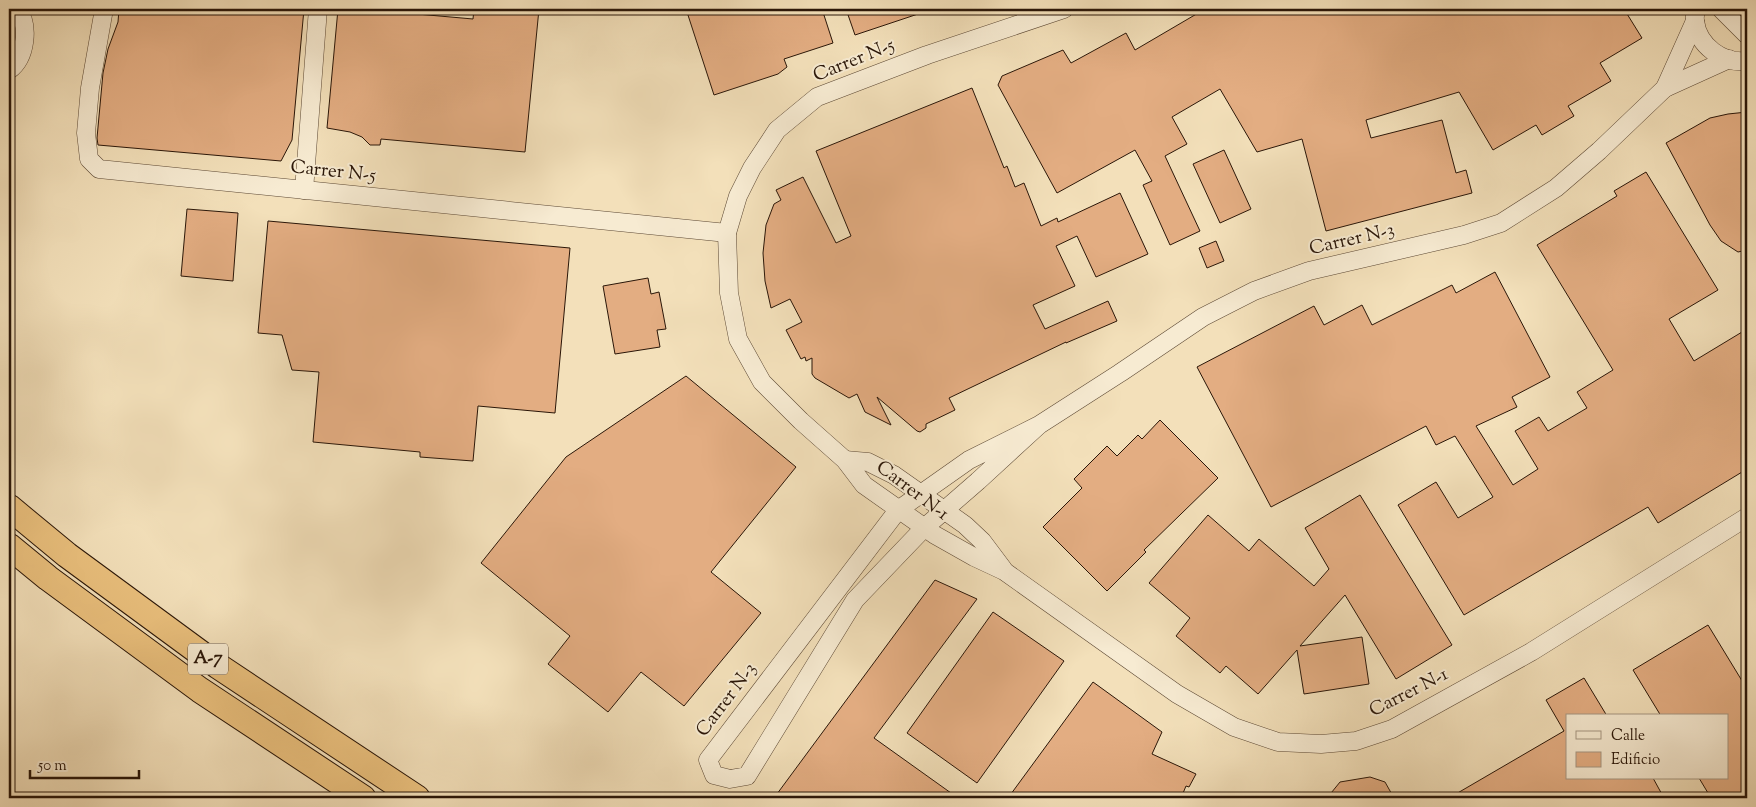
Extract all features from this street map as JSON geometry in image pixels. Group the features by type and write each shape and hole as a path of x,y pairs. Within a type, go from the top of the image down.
{"highway":[{"name":"A-7","path":"9,507 67,555 218,666 417,798"},
{"name":"A-7","path":"9,546 48,578 200,690 363,798"}],"street":[{"path":"9,70 13,68 23,50 25,29 17,9"},
{"name":"Carrer N-5","path":"104,9 90,88 86,133 89,159 99,169 727,233"},
{"path":"304,190 318,9"},
{"name":"Carrer N-5","path":"845,460 801,421 762,382 738,339 728,293 727,233 738,196 752,168 777,130 817,97 927,55 1064,9"},
{"path":"1721,9 1747,35"},
{"path":"1696,15 1702,41 1719,57 1740,62 1747,60"},
{"path":"1665,88 1696,15"},
{"path":"1665,88 1729,59"},
{"name":"Carrer N-3","path":"1039,425 924,528 855,600 746,776 730,779 714,775 708,760 898,510 920,494 969,460 1039,425 1203,317 1254,290 1309,271 1464,235 1501,223 1556,188 1599,151 1665,88"},
{"name":"Carrer N-1","path":"845,460 868,462 894,475 965,525 982,541 1004,571"},
{"name":"Carrer N-1","path":"845,460 864,485 898,510 924,528 974,557 1004,571 1177,694 1234,727 1278,742 1321,744 1356,741 1392,729 1531,652 1747,517"}],"building":[{"path":"119,9 304,9 292,140 281,161 98,145 103,73 108,49 118,22"},
{"path":"338,9 361,9 473,19 474,9 539,9 525,152 381,139 380,145 370,145 362,137 350,132 327,128"},
{"path":"686,9 822,9 833,43 784,59 787,67 778,74 714,95"},
{"path":"846,9 927,9 927,11 855,35"},
{"path":"1205,9 1624,9 1642,38 1600,63 1611,81 1568,106 1574,116 1542,135 1536,125 1493,150 1459,92 1366,120 1371,138 1442,120 1456,173 1466,170 1472,193 1326,231 1302,139 1257,152 1220,89 1172,117 1187,144 1165,156 1200,231 1170,245 1143,185 1152,181 1135,150 1057,193 998,85 1002,76 1063,50 1071,63 1126,33 1135,50"},
{"path":"972,88 1004,168 1007,166 1015,187 1024,183 1041,226 1057,218 1058,222 1120,193 1148,254 1096,277 1077,236 1056,246 1075,286 1033,305 1045,329 1108,301 1117,321 1066,342 949,398 955,410 926,424 926,428 920,432 877,397 891,425 865,412 857,394 849,398 815,378 812,374 812,358 806,361 805,357 801,359 786,330 802,322 790,299 771,308 765,281 763,253 766,225 774,204 781,200 776,190 803,177 836,243 851,236 816,151"},
{"path":"1747,112 1747,250 1738,252 1721,241 1710,225 1666,143 1710,118"},
{"path":"1224,150 1251,209 1220,223 1193,164"},
{"path":"1646,172 1718,290 1669,319 1694,361 1747,329 1747,469 1658,523 1648,507 1464,615 1398,505 1436,482 1458,518 1493,497 1455,436 1436,445 1426,426 1271,507 1197,367 1314,306 1324,325 1362,305 1372,325 1452,285 1456,293 1495,272 1550,377 1512,397 1517,407 1476,426 1513,485 1538,469 1515,431 1539,417 1548,431 1587,408 1577,392 1613,370 1537,245 1617,196 1614,191"},
{"path":"187,209 238,213 233,281 181,276"},
{"path":"268,221 570,248 555,413 478,406 473,461 420,457 420,452 313,442 319,372 292,370 282,335 258,333"},
{"path":"1216,241 1224,261 1207,268 1199,248"},
{"path":"648,278 651,294 659,292 666,329 657,330 660,347 615,354 603,286"},
{"path":"686,376 796,467 711,572 761,613 684,706 641,672 608,712 548,664 570,636 481,563 566,457"},
{"path":"1160,420 1218,478 1144,550 1146,552 1107,591 1043,527 1082,488 1074,479 1107,446 1117,456 1138,435 1142,439"},
{"path":"1360,495 1452,645 1396,679 1345,595 1300,646 1362,637 1369,684 1304,694 1297,650 1258,694 1226,666 1220,673 1176,636 1190,618 1149,583 1208,515 1249,551 1259,539 1314,586 1329,569 1305,528"},
{"path":"935,580 977,599 874,738 958,798 774,798"},
{"path":"993,612 1064,661 977,783 907,733"},
{"path":"1708,625 1747,689 1747,798 1711,798 1700,780 1728,780 1728,714 1660,714 1633,670"},
{"path":"1584,678 1606,714 1566,714 1566,780 1654,780 1664,798 1449,798 1564,731 1546,700"},
{"path":"1093,682 1162,732 1152,754 1196,774 1189,787 1186,786 1181,798 1008,798"},
{"path":"1370,777 1385,782 1394,798 1327,798 1340,782"}]}
